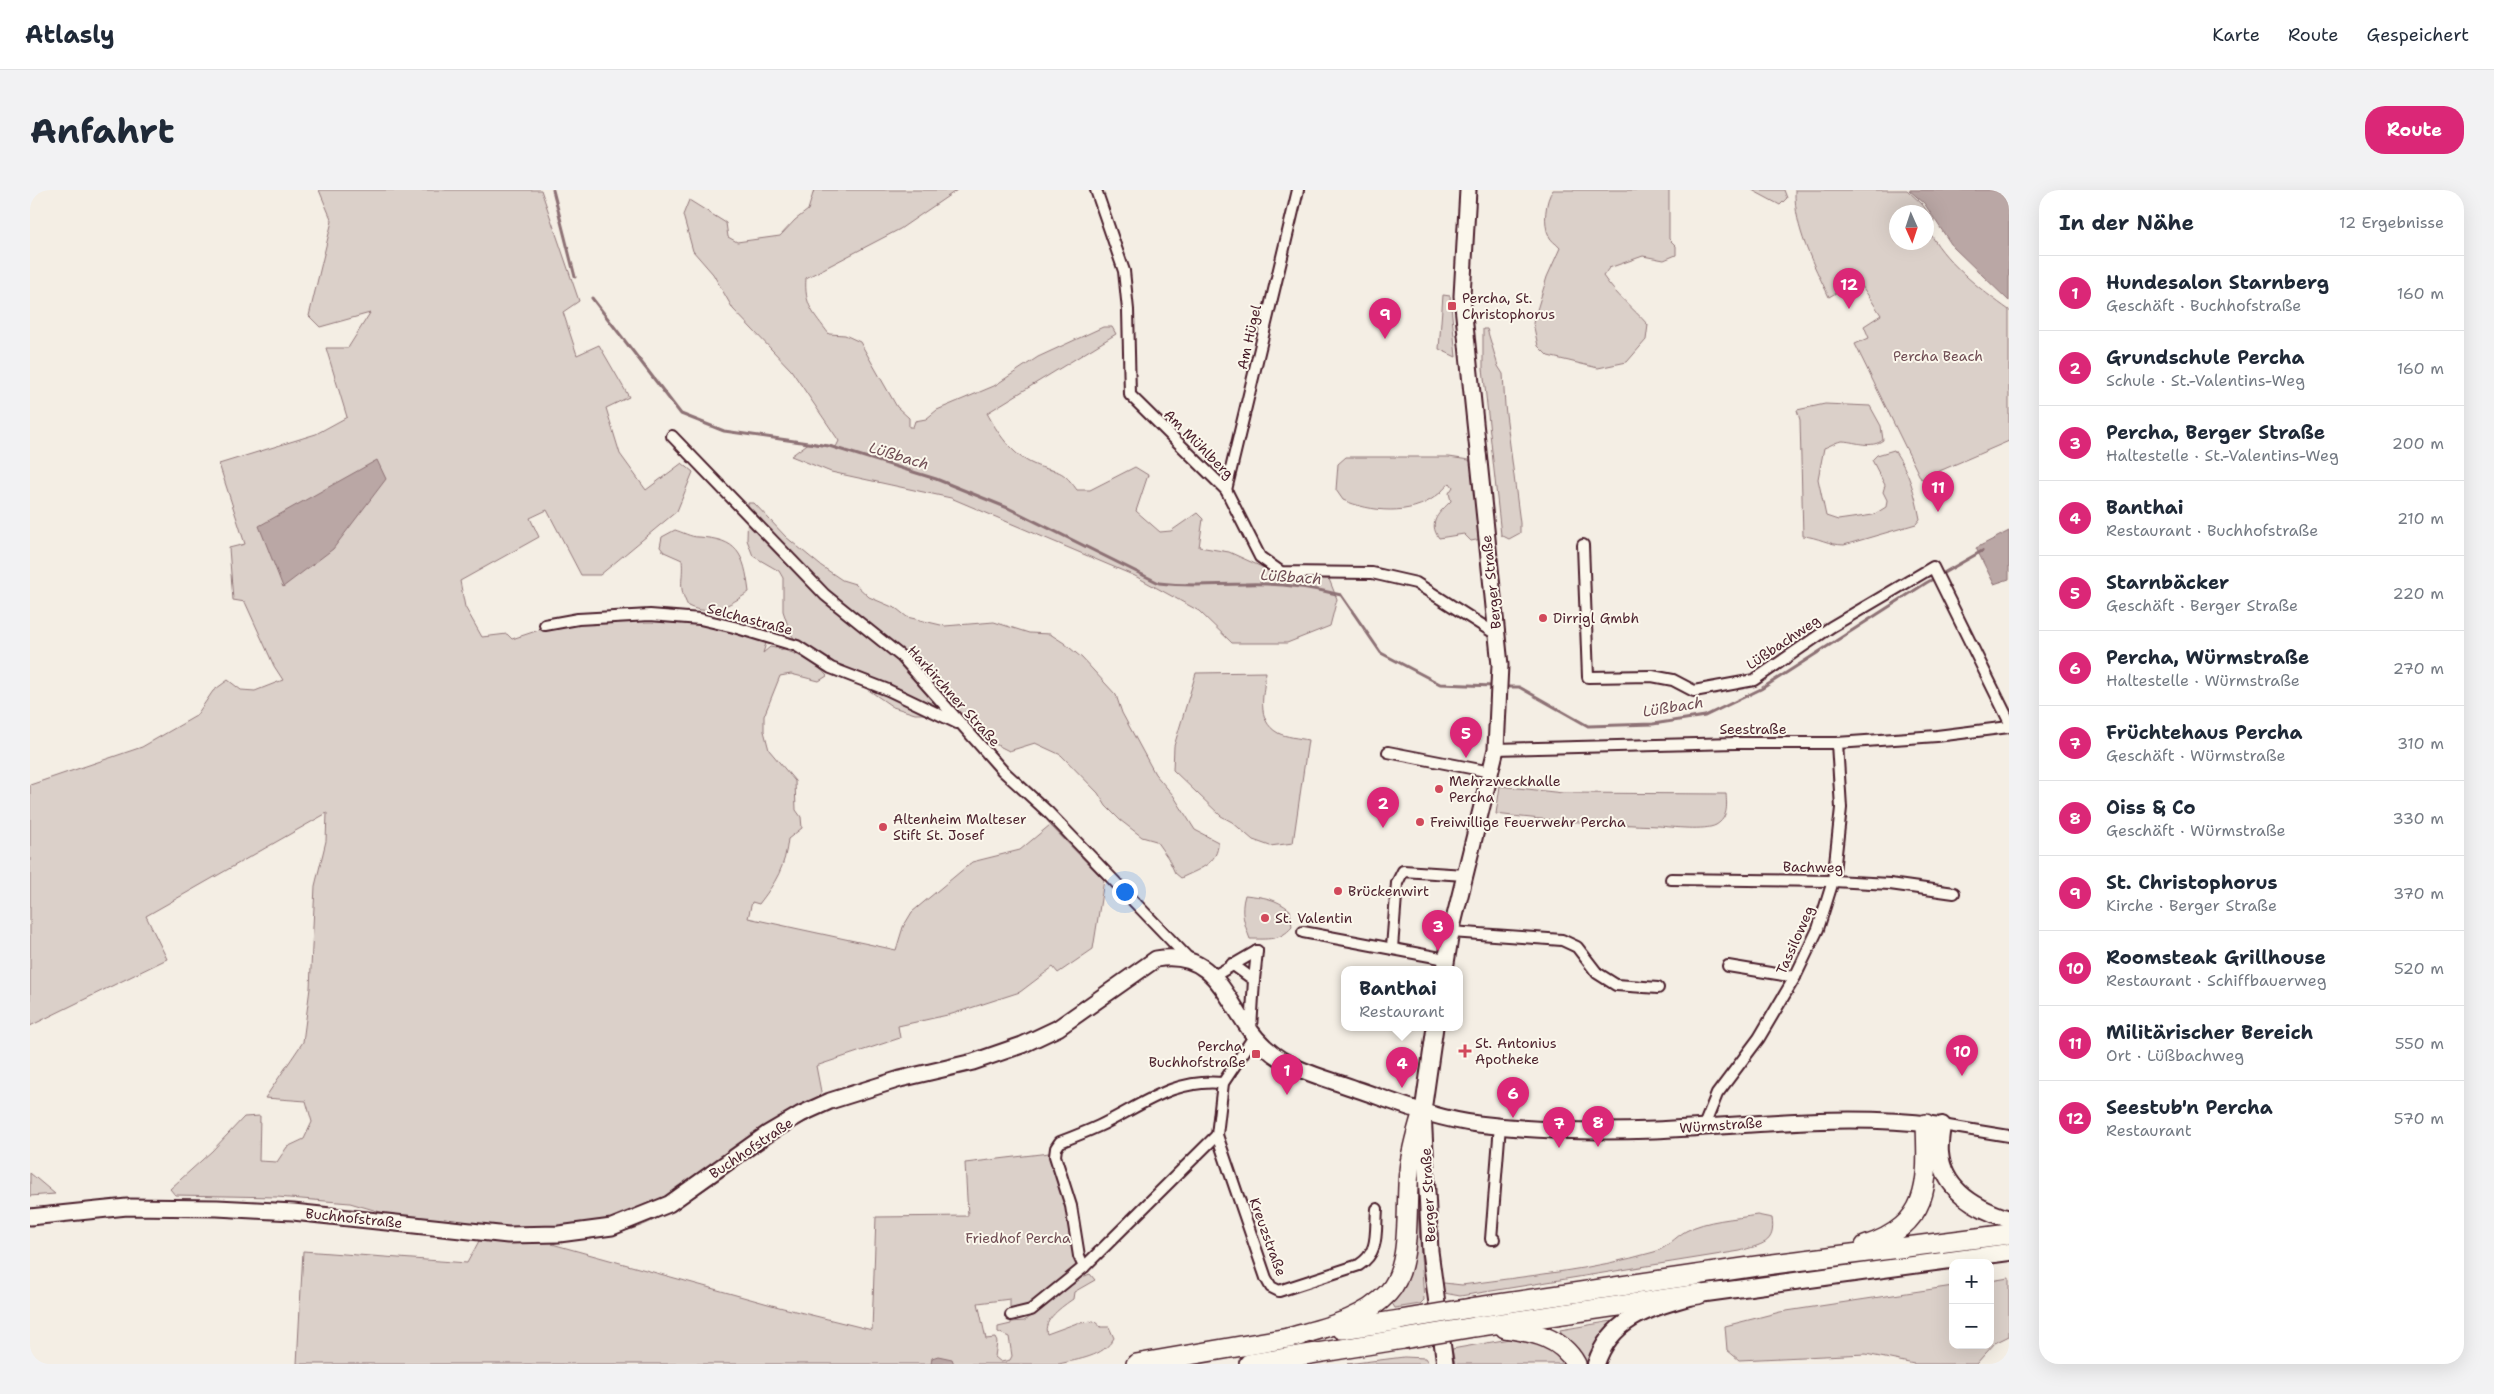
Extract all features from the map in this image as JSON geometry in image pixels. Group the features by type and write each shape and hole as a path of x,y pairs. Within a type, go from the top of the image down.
{"highway":[{"path":"1288,1338 1354,1317 1372,1307 1389,1293 1398,1279 1405,1242 1409,1169 1423,1111"},
{"path":"1830,1256 1875,1243 1909,1221 1920,1203 1926,1184 1934,1124"},
{"path":"1136,1364 1471,1308 1830,1256 2009,1234"},
{"path":"1249,1364 1480,1326 1699,1294"},
{"path":"1480,1326 1546,1337 1558,1343 1570,1354 1576,1364"}],"main road":[{"name":"Berger Straße","path":"1445,964 1451,932 1496,749 1500,691 1500,665 1462,296 1468,190"},
{"name":"Buchhofstraße","path":"30,1217 127,1207 216,1208 293,1212 508,1235 559,1234 612,1227 668,1204 767,1134 809,1111 844,1096 973,1062 1022,1045 1058,1028 1156,959 1172,956 1189,960 1214,976 1264,1047 1288,1064 1423,1111"},
{"name":"Berger Straße","path":"1434,1031 1423,1111 1430,1251 1444,1364"},
{"name":"Würmstraße","path":"1423,1111 1476,1124 1578,1130 1654,1130 1816,1119 1934,1124"},
{"path":"1934,1124 1946,1174 1954,1187 1966,1199 1982,1209 2009,1219"},
{"path":"1596,1364 1606,1341 1627,1321 1660,1306 1699,1294 2009,1252"}],"street":[{"name":"Am Mühlberg","path":"1096,190 1124,271 1128,310 1130,395 1226,490 1260,557 1280,572 1372,573 1416,583 1496,634"},
{"name":"Am Hügel","path":"1226,490 1298,190"},
{"name":"Harkirchner Straße","path":"672,436 825,595 902,657 960,725 1189,960"},
{"name":"Lüßbachweg","path":"1583,545 1588,677 1652,676 1673,680 1694,691 1754,680 1831,627 1933,567 2009,721"},
{"name":"Selchastraße","path":"545,625 578,619 650,615 700,620 734,627 797,646 831,668 888,690 960,725"},
{"name":"Seestraße","path":"1496,749 1727,743 1837,743 1937,736 2009,726"},
{"name":"Tassiloweg","path":"1704,1126 1717,1094 1759,1038 1795,977 1818,929 1833,881 1841,808 1837,743"},
{"path":"1388,752 1491,772"},
{"path":"1392,948 1397,883 1403,871 1465,875"},
{"name":"Bachweg","path":"1671,879 1833,881 1890,884 1954,893"},
{"path":"1303,932 1392,948 1445,964"},
{"path":"1451,932 1562,940 1577,947 1597,972 1616,985 1658,988"},
{"path":"1214,976 1256,951 1253,1032"},
{"path":"1232,964 1254,980"},
{"path":"1728,966 1795,977"},
{"name":"Kreuzstraße","path":"1253,1032 1223,1083 1217,1135 1266,1278 1271,1287 1279,1291 1359,1265 1368,1260 1374,1251 1377,1209"},
{"path":"1084,1267 1080,1256 1071,1206 1055,1156 1056,1148 1060,1142 1100,1126 1134,1106 1181,1085 1203,1081 1223,1083"},
{"path":"1934,1124 2009,1136"},
{"path":"1494,1240 1491,1239 1500,1125"},
{"path":"1011,1314 1031,1310 1084,1267 1217,1135"}],"green space":[{"name":"Friedhof Percha","path":"319,190 541,190 579,301 563,312 577,355 599,345 629,397 606,408 620,454 646,490 682,463 693,472 677,511 600,575 581,575 547,510 530,518 539,537 460,581 465,607 482,637 507,634 512,639 551,626 595,619 700,619 767,640 763,653 770,647 786,651 802,657 822,670 827,676 819,681 791,674 780,676 764,716 764,731 769,750 795,781 796,810 801,817 802,828 788,839 785,858 779,874 759,904 752,902 748,918 896,950 903,927 912,912 972,862 1020,850 1050,825 1104,880 1093,949 1058,973 1053,967 1020,992 952,1014 898,1026 900,1038 816,1066 825,1112 780,1137 675,1209 652,1221 615,1233 552,1244 779,1307 872,1330 876,1217 968,1216 965,1163 1049,1153 1068,1206 1074,1257 1078,1266 1029,1306 1010,1309 1010,1299 978,1303 986,1339 995,1338 997,1342 995,1357 1001,1362 1010,1360 1012,1356 1009,1337 998,1332 998,1327 1011,1324 1011,1322 1024,1321 1082,1277 1090,1274 1095,1280 1074,1292 1073,1299 1054,1314 1046,1329 1047,1334 1077,1323 1095,1322 1101,1327 1109,1327 1114,1338 1104,1349 1082,1359 1059,1364 297,1364 303,1251 467,1263 479,1241 350,1203 277,1197 175,1195 170,1189 212,1151 244,1117 260,1116 259,1161 277,1162 287,1147 304,1139 312,1122 306,1101 265,1098 303,1042 310,988 315,886 326,841 327,813 146,916 167,959 30,1026 30,785 142,747 196,716 213,691 228,680 241,690 255,691 283,680 274,666 245,602 233,600 229,548 245,544 219,464 316,434 347,417 326,348 348,348 370,313 320,327 309,316 332,221"},
{"path":"814,190 957,190 900,229 806,278 806,295 814,314 829,334 845,335 860,342 897,407 909,418 909,427 913,427 915,421 926,419 937,410 994,386 1038,357 1103,327 1112,327 1116,334 987,413 1000,435 1025,460 1062,474 1077,490 1090,490 1135,467 1148,475 1136,511 1160,532 1171,531 1197,513 1203,519 1199,547 1229,552 1284,577 1329,579 1337,599 1330,626 1287,643 1232,643 1199,611 1135,576 951,498 831,472 791,456 810,442 836,447 839,441 791,370 733,309 713,274 693,251 683,215 689,200 726,223 728,237 737,242 780,236 795,220 808,210"},
{"path":"1553,190 1669,190 1669,239 1676,246 1676,255 1664,260 1643,256 1609,268 1603,276 1648,325 1646,340 1627,362 1598,368 1548,356 1538,346 1533,323 1547,277 1560,248 1550,238 1546,226 1548,200"},
{"path":"1752,190 1784,190 1787,198 1780,205"},
{"name":"Percha Beach","path":"1795,190 1907,190 1922,204 1889,205 1889,250 1934,250 1934,240 1963,274 2009,310 2009,441 1921,479 1855,344 1869,338 1864,326 1881,315 1858,280 1829,297 1806,245 1798,218"},
{"path":"1443,295 1450,296 1456,357 1439,349"},
{"path":"1483,329 1487,329 1498,366 1503,374 1505,406 1520,523 1520,533 1509,539 1501,535 1483,368"},
{"path":"1825,404 1870,406 1881,426 1883,440 1869,445 1841,441 1824,448 1818,479 1826,516 1838,520 1873,515 1886,507 1887,500 1883,492 1885,485 1872,460 1877,455 1894,450 1904,466 1914,492 1920,519 1916,524 1844,545 1803,536 1800,420 1797,410"},
{"path":"1346,457 1449,457 1469,460 1472,464 1481,539 1471,541 1464,534 1439,538 1434,527 1435,522 1436,518 1451,501 1449,493 1453,487 1450,483 1438,495 1426,502 1415,507 1403,509 1378,509 1343,500 1336,490 1338,464"},
{"path":"748,503 754,503 786,537 820,565 842,580 855,584 869,597 897,609 907,617 945,626 994,622 1029,633 1050,634 1064,643 1082,658 1116,695 1122,713 1155,774 1173,795 1195,830 1218,842 1215,856 1200,869 1181,878 1175,873 1168,858 1156,841 1142,837 1120,820 1106,806 1098,793 1061,755 1035,743 1009,751 936,714 915,714 893,707 844,673 800,648 790,632 783,611 783,578 779,571 753,556 747,540"},
{"path":"675,530 692,536 722,541 730,545 737,551 745,567 749,592 727,605 712,610 696,609 688,606 682,587 682,560 664,552 660,547 662,537"},
{"path":"1266,672 1263,706 1266,721 1278,733 1308,740 1293,843 1270,846 1253,840 1232,822 1221,816 1173,770 1174,746 1196,673"},
{"path":"1500,786 1563,793 1726,794 1726,807 1725,815 1720,822 1711,827 1704,828 1537,819 1496,814"},
{"path":"1245,895 1269,899 1290,910 1292,927 1278,937 1250,939 1243,917"},
{"path":"30,1173 55,1194 30,1196"},
{"path":"1416,1180 1424,1300 1420,1304 1395,1308 1392,1303 1402,1289"},
{"path":"1757,1215 1772,1218 1772,1233 1766,1242 1740,1251 1460,1296 1444,1293 1439,1285 1444,1283 1462,1285 1559,1272 1631,1258 1658,1250 1686,1231 1702,1224"},
{"path":"2009,1278 2009,1336 1994,1344 1994,1304 1994,1280"},
{"path":"1949,1287 1949,1349 1990,1349 1976,1364 1914,1364 1866,1354 1739,1360 1727,1350 1725,1326 1780,1312"},
{"path":"1618,1320 1590,1364 1582,1364 1563,1340 1560,1330"},
{"path":"1515,1338 1547,1345 1568,1364 1455,1364 1452,1349"},
{"path":"1404,1357 1425,1358 1429,1364 1347,1364"}],"shaded area":[{"path":"1909,190 2009,190 2009,301 1953,247 1934,218 1934,205 1925,205"},
{"path":"377,460 386,479 333,549 283,587 259,526"},
{"path":"2009,531 2009,579 1994,584 1976,548"},
{"path":"938,1356 952,1359 954,1364 931,1364 932,1358"}],"waterway":[{"name":"Lüßbach","path":"553,190 575,277"},
{"name":"Lüßbach","path":"592,298 681,414 724,431 829,446 936,479 1008,508 1159,583 1281,585 1341,595 1381,653 1440,684 1494,686"},
{"name":"Lüßbach","path":"1503,687 1519,687 1588,726 1653,724 1705,716 1761,689 1926,583 1982,551"}],"place":[{"name":"Percha, St. Christophorus","path":"1452,306"},
{"name":"Seestub'n Percha","path":"1849,309"},
{"name":"St. Christophorus","path":"1385,339"},
{"name":"Militärischer Bereich","path":"1938,512"},
{"name":"Dirrigl Gmbh","path":"1543,618"},
{"name":"Starnbäcker","path":"1466,758"},
{"name":"Mehrzweckhalle Percha","path":"1439,789"},
{"name":"Freiwillige Feuerwehr Percha","path":"1420,822"},
{"name":"Altenheim Malteser Stift St. Josef","path":"883,827"},
{"name":"Grundschule Percha","path":"1383,828"},
{"name":"Brückenwirt","path":"1338,891"},
{"name":"St. Valentin","path":"1265,918"},
{"name":"Percha, Berger Straße","path":"1438,951"},
{"name":"St. Antonius Apotheke","path":"1465,1051"},
{"name":"Percha, Buchhofstraße","path":"1256,1054"},
{"name":"Roomsteak Grillhouse","path":"1962,1076"},
{"name":"Banthai","path":"1402,1088"},
{"name":"Hundesalon Starnberg","path":"1287,1095"},
{"name":"Percha, Würmstraße","path":"1513,1118"},
{"name":"Oiss & Co","path":"1598,1147"},
{"name":"Früchtehaus Percha","path":"1559,1148"}]}
